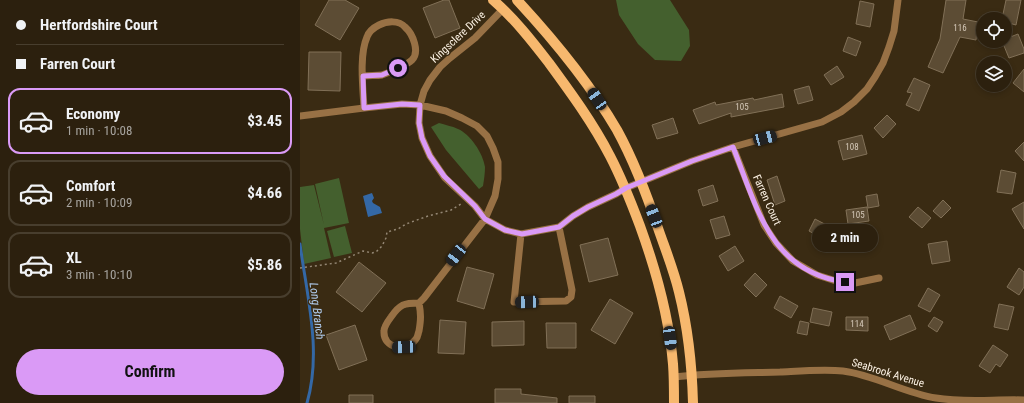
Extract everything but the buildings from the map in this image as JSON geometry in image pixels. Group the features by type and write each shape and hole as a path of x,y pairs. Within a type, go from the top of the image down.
{"main road":[{"path":"493,0 503,9 536,47 568,89 598,134 626,188 648,248 668,328 673,363 674,403"},
{"path":"517,0 559,46 583,79 617,131 641,182 654,216 678,290 685,320 691,361 693,403"}],"street":[{"name":"Kingsclere Drive","path":"503,9 476,38 440,67 430,80 424,91 420,105 419,123 422,138 430,156 445,178 475,206 485,219 505,230 522,234 559,227 578,213 626,188 692,161 733,147 822,122 841,112 867,89 875,77 886,54 894,31 898,0"},
{"path":"363,76 382,75 412,60 416,50 412,36 405,26 398,23 389,22 381,24 371,29 367,36 362,58 364,108"},
{"path":"300,116 402,104 420,105 446,111 462,118 477,126 487,136 498,162 495,196 485,219 419,303"},
{"name":"Farren Court","path":"733,147 764,226 776,243 793,262 817,275 836,281 855,283 879,278"},
{"path":"522,234 514,302 566,300 571,297 572,290 559,227"},
{"path":"407,303 419,303 422,317 417,339 412,344 404,347 395,347 390,344 385,338 384,330 388,321 396,310 407,303"},
{"name":"Seabrook Avenue","path":"674,376 842,371 861,374 906,391 936,398 966,400 1024,400"}],"path":[{"path":"300,268 336,263 363,251 372,254 382,246 388,232 428,216 451,210 467,199"}],"green space":[{"path":"616,0 670,0 689,30 690,46 681,61 655,60 638,44 619,15"},
{"path":"439,123 463,131 479,150 485,167 483,186 479,189 446,150 431,127"},
{"path":"339,178 349,223 324,228 331,258 304,264 300,229 300,187 314,185 324,225 315,184"},
{"path":"345,226 352,253 334,257 327,231"}],"water":[{"path":"372,193 374,198 372,201 373,203 380,207 382,213 368,217 363,196"}],"waterway":[{"name":"Long Branch","path":"300,244 312,324 313,344 313,364 307,403"}],"route":[{"path":"398,68 382,75 363,76 364,108 402,104 420,105 419,123 422,138 430,156 445,178 475,206 485,219 505,230 522,234 559,227 588,207 626,188 692,161 733,147 764,226 776,243 793,262 817,275 836,281 845,282"}]}
